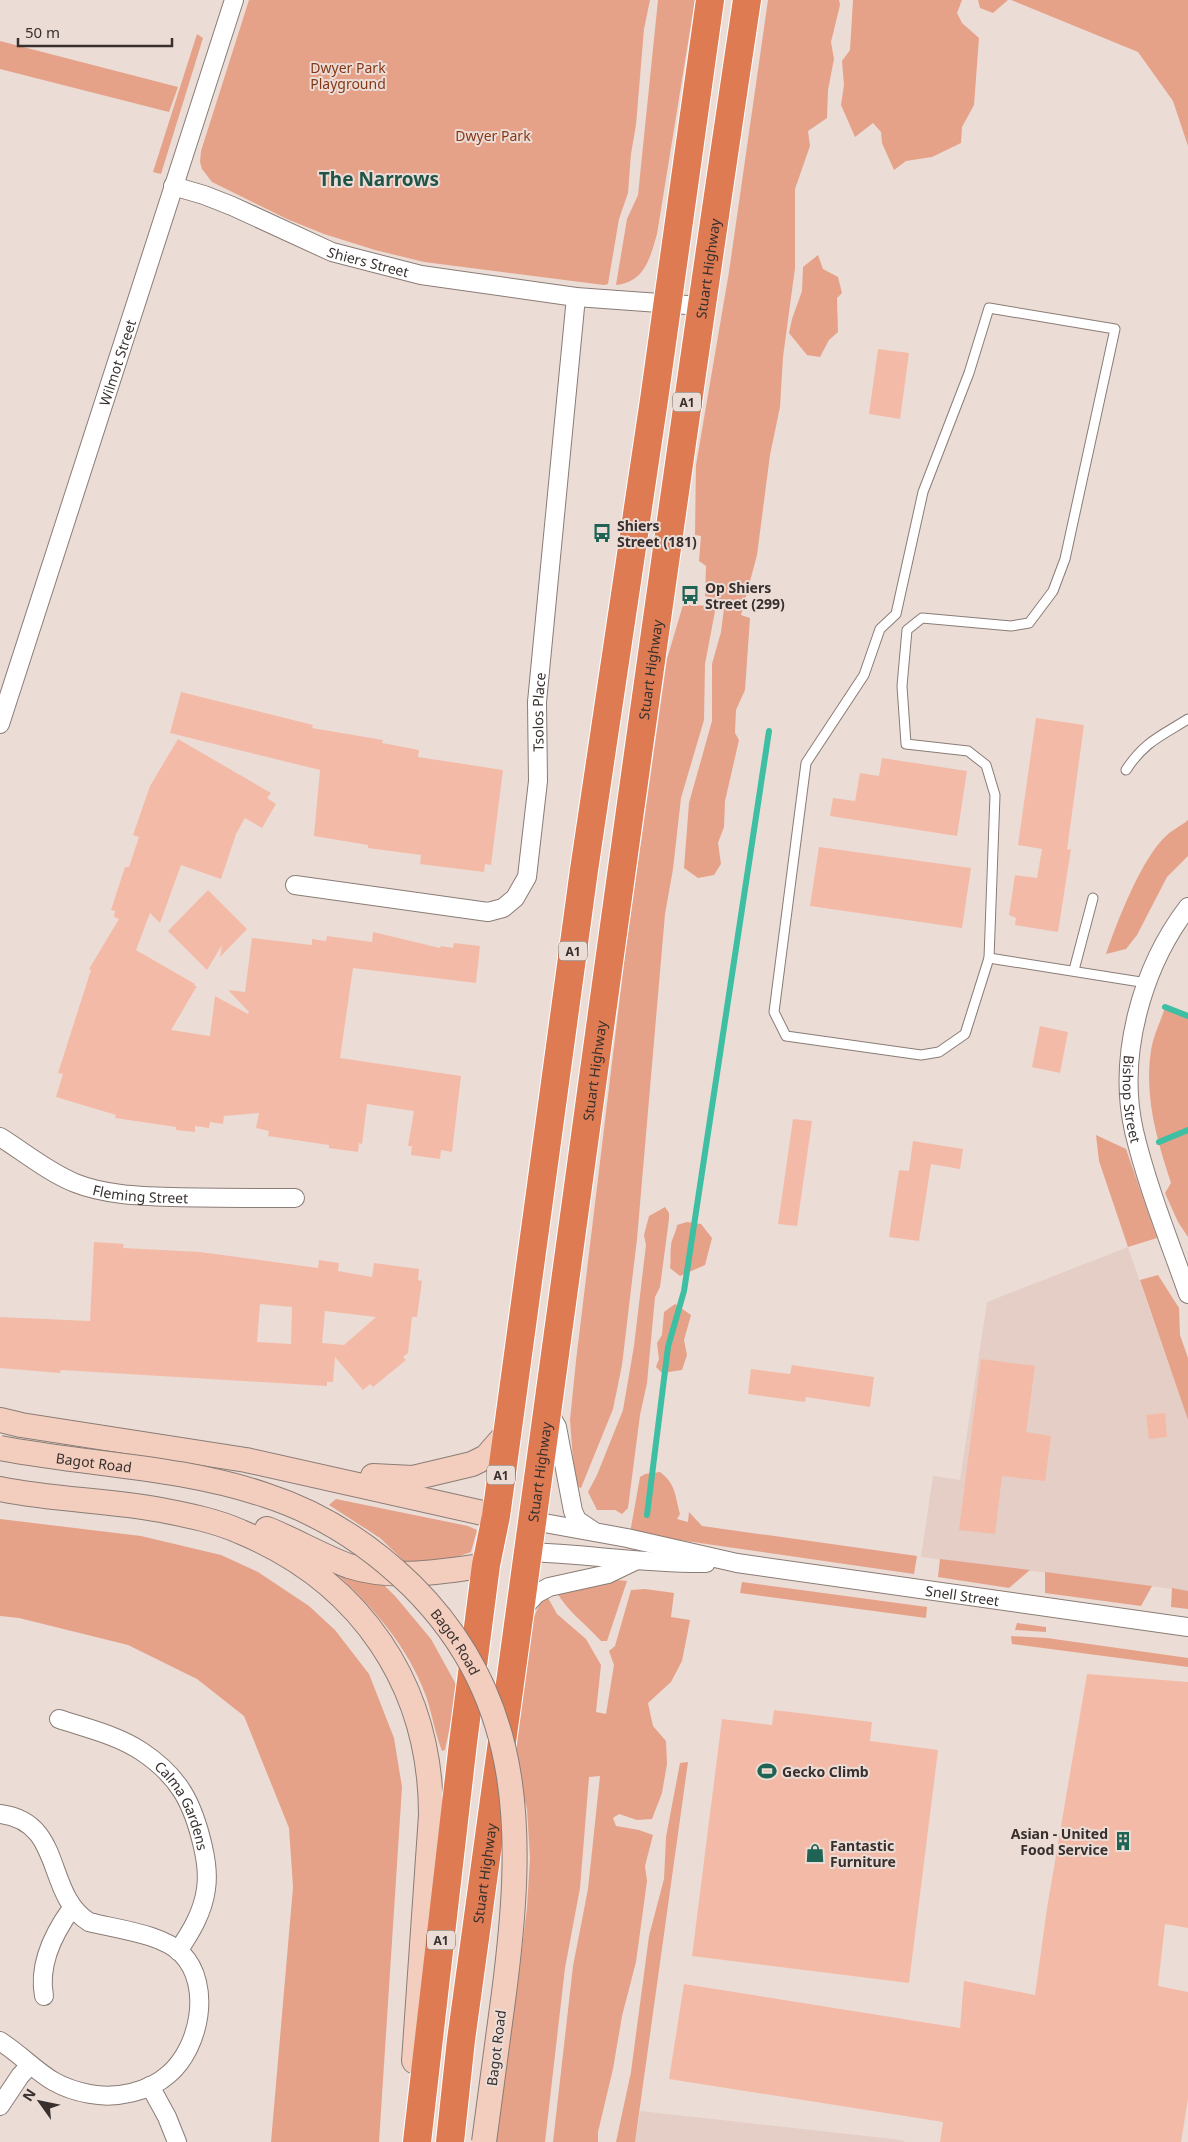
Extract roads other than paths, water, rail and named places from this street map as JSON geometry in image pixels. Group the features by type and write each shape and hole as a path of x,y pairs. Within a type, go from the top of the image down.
{"highway":[{"name":"A1","path":"417,2142 463,1743 486,1565 496,1516 584,870 710,0"},
{"name":"Stuart Highway","path":"450,2142 461,2040 548,1408 701,306 747,0"},
{"path":"496,1516 533,1521"},
{"path":"486,1565 529,1552"}],"main road":[{"name":"Bagot Road","path":"0,1420 21,1425 246,1460 496,1516"},
{"path":"120,1440 183,1444 382,1478 400,1479 413,1478 472,1464 486,1457 507,1433"},
{"name":"Bagot Road","path":"0,1448 190,1476 239,1487 291,1504 342,1530 372,1550 422,1596 448,1628 472,1667 494,1718 510,1777 514,1811 515,1881 511,1938 484,2142"},
{"path":"0,1489 39,1497 160,1510 240,1531 299,1562 337,1591 353,1607 394,1664 405,1685 420,1725 431,1786 431,1824 418,1992 411,2142"},
{"path":"160,1510 198,1508 216,1512 289,1538 333,1560 364,1570 423,1574 486,1565"}],"street":[{"name":"Wilmot Street","path":"0,724 234,0"},
{"name":"Shiers Street","path":"173,186 204,194 332,252 421,275 576,297 701,306"},
{"name":"Tsolos Place","path":"295,885 488,912 503,908 515,898 527,877 538,781 538,692 576,297"},
{"name":"Bishop Street","path":"1188,907 1169,936 1147,983 1134,1030 1129,1078 1131,1116 1145,1169 1188,1294"},
{"name":"Fleming Street","path":"0,1137 74,1183 96,1189 125,1195 294,1198"},
{"path":"548,1408 557,1427 573,1511 585,1527 596,1532"},
{"name":"Snell Street","path":"533,1521 596,1532 737,1563 1188,1627"},
{"name":"Snell Street","path":"529,1552 572,1553 666,1564 737,1563"},
{"path":"520,1612 536,1594 549,1587 608,1574 635,1561"},
{"name":"Calma Gardens","path":"59,1719 115,1738 140,1750 169,1773 188,1799 200,1832 207,1886 200,1914 178,1951"},
{"path":"0,1814 21,1820 33,1826 41,1836 56,1869 61,1888 72,1908 89,1922 169,1943 178,1951 191,1966 197,1981 199,2004 192,2042 182,2059 169,2074 150,2086 130,2093 115,2095 92,2094 54,2083 0,2041"},
{"path":"44,1996 42,1976 44,1962 60,1924 72,1908"},
{"path":"0,2106 20,2076 30,2065"},
{"path":"150,2086 167,2117 177,2142"}],"lane":[{"path":"989,308 1115,329 1065,559 1053,590 1029,624 1011,626 922,618 907,630 902,686 906,744 968,752 986,765 995,795 989,958 965,1034 939,1052 921,1055 786,1036 774,1012 806,763 864,675 880,630 896,614 923,492 969,373 989,308"},
{"path":"1126,770 1135,756 1148,743 1188,719"},
{"path":"1074,970 1093,898"},
{"path":"989,958 1147,983"}],"waterway":[{"path":"647,1515 668,1347 684,1291 769,731"},
{"path":"1165,1007 1188,1016"},
{"path":"1159,1142 1188,1130"}],"place":[{"name":"Shiers Street (181)","path":"602,533"},
{"name":"Op Shiers Street (299)","path":"690,595"},
{"name":"Gecko Climb","path":"767,1771"},
{"name":"Asian - United Food Service","path":"1123,1841"},
{"name":"Fantastic Furniture","path":"815,1853"}],"district":[{"name":"The Narrows","path":"379,179"}],"park label":[{"name":"Dwyer Park Playground","path":"348,76"},
{"name":"Dwyer Park","path":"493,135"}]}
